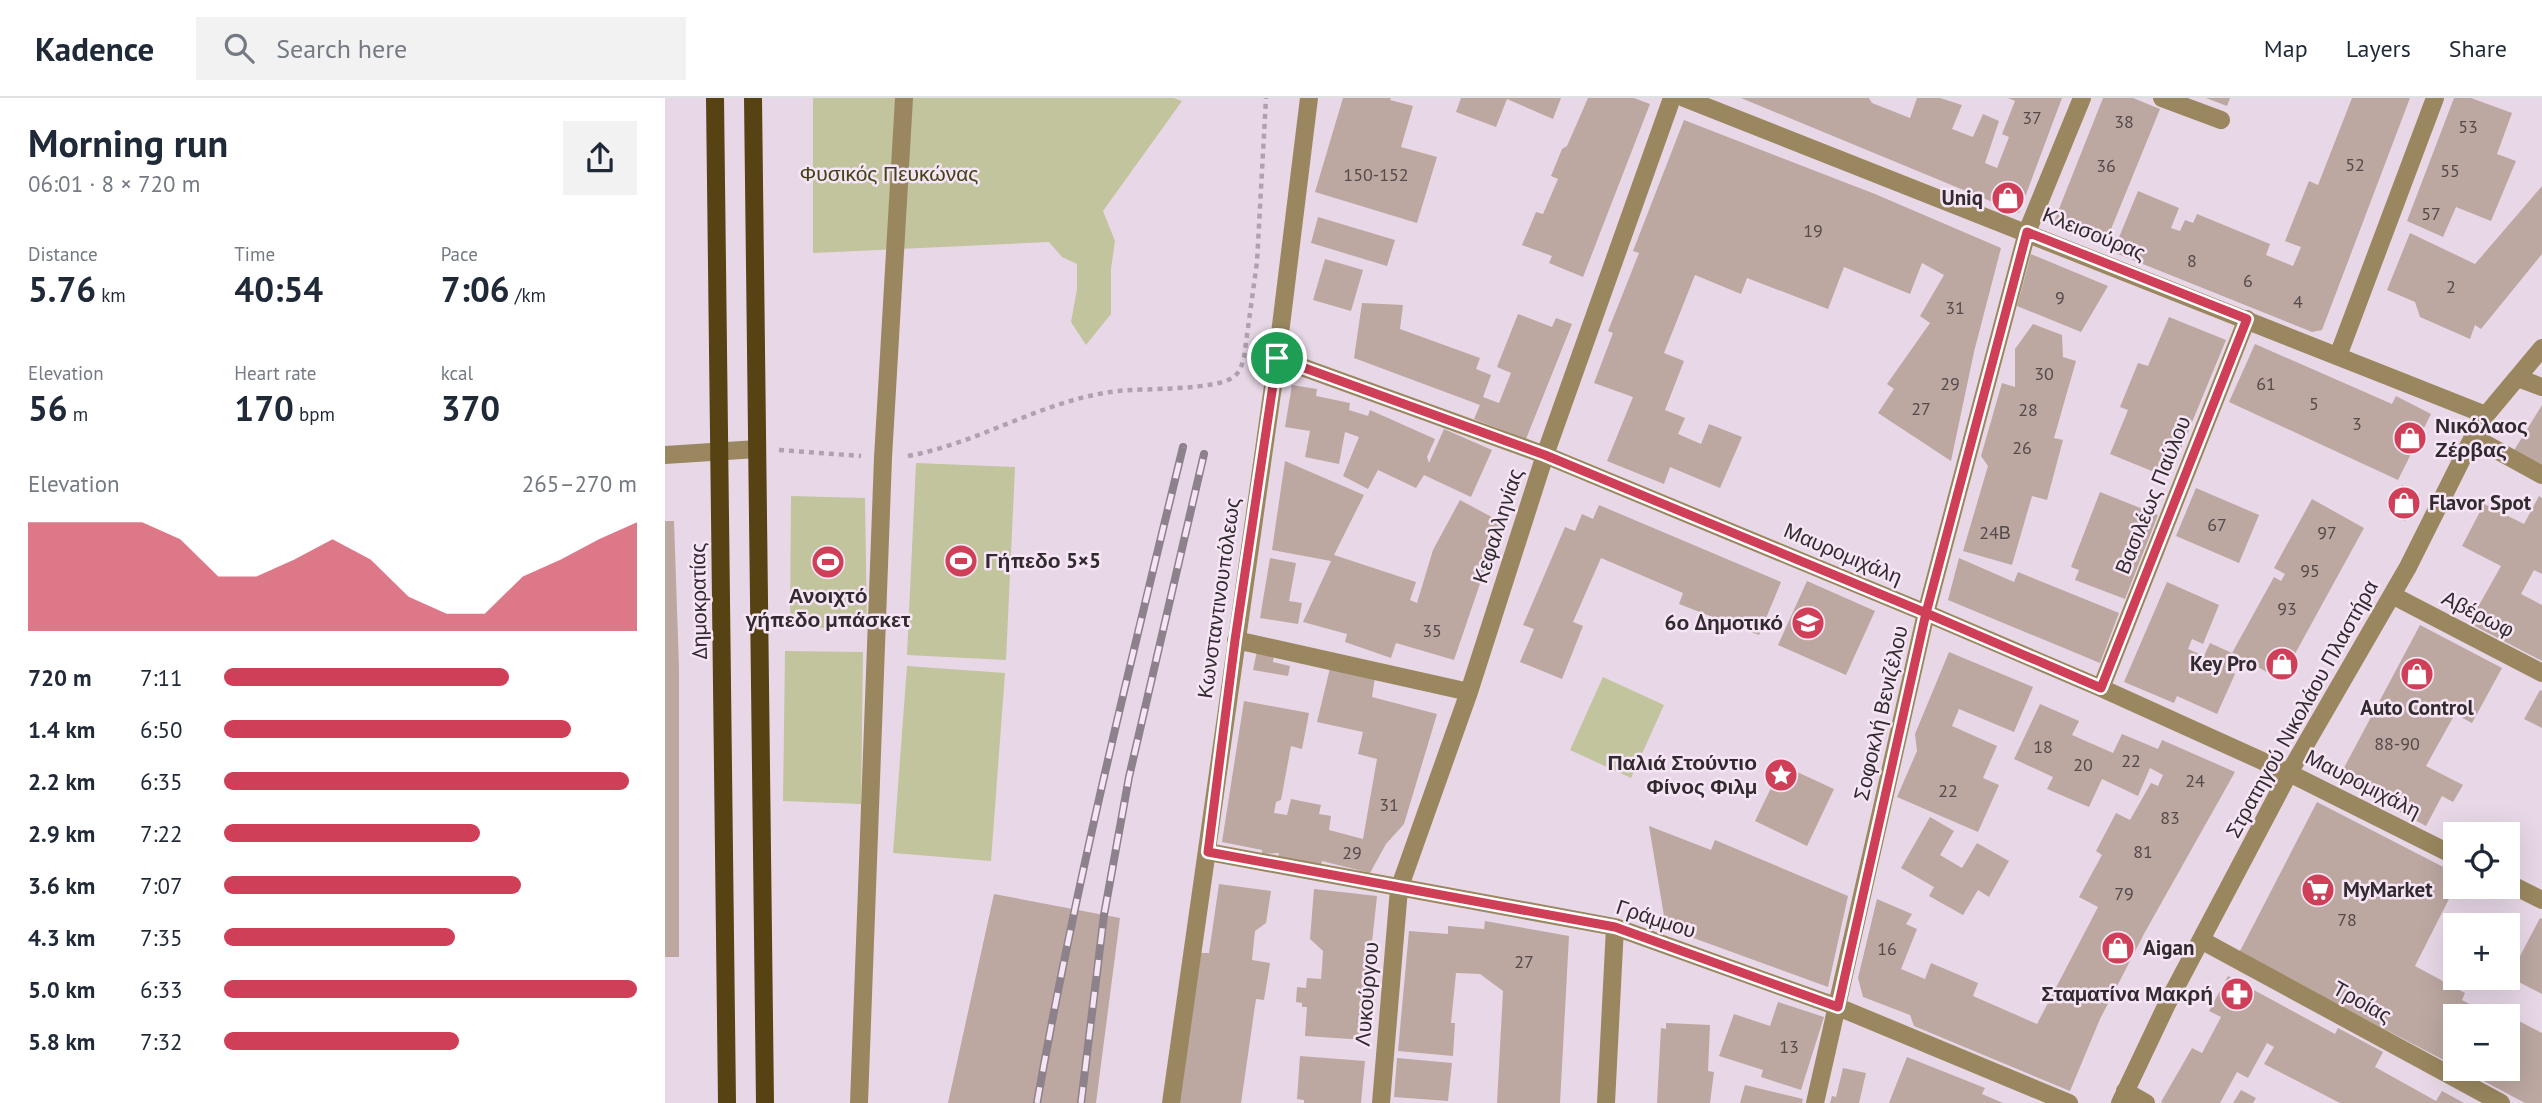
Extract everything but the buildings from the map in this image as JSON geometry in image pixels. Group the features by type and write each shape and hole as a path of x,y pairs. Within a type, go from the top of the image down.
{"main road":[{"name":"Δημοκρατίας","path":"715,98 727,1103"},
{"path":"753,98 765,1103"}],"street":[{"path":"859,1103 883,458 904,98"},
{"name":"Κωνσταντινουπόλεως","path":"1171,1103 1277,358 1309,98"},
{"name":"Κεφαλληνίας","path":"1399,889 1469,692 1545,455 1672,98"},
{"name":"Κλεισούρας","path":"1684,98 2486,415"},
{"name":"Σοφοκλή Βενιζέλου","path":"1815,1103 1926,613 2027,232 2082,98"},
{"path":"2162,98 2221,120"},
{"path":"2339,356 2435,98"},
{"name":"Βασιλέως Παύλου","path":"2101,688 2247,319"},
{"name":"Στρατηγού Νικολάου Πλαστήρα","path":"2123,1097 2167,1004 2289,773 2392,595 2473,437 2486,415 2542,348"},
{"name":"Μαυρομιχάλη","path":"1277,358 1545,455 1926,613 2289,773 2443,850"},
{"path":"2518,378 2542,387"},
{"path":"2473,437 2542,475"},
{"path":"665,455 757,449"},
{"name":"Αβέρωφ","path":"2392,595 2542,673"},
{"path":"1235,640 1469,692"},
{"name":"Γράμμου","path":"1208,852 1615,927 1838,1007 2069,1103"},
{"name":"Λυκούργου","path":"1381,1103 1399,889"},
{"path":"2520,889 2542,900"},
{"path":"1606,1103 1615,927"},
{"name":"Τροίας","path":"2201,940 2501,1103"},
{"path":"2123,1097 2146,1103"}],"path":[{"path":"757,449 883,458 910,456 1080,398 1116,391 1209,384 1226,381 1235,375 1244,357 1257,262 1266,98"}],"green space":[{"name":"Φυσικός Πευκώνας","path":"813,98 1174,98 1182,101 1103,211 1115,241 1111,269 1111,314 1086,345 1071,322 1077,289 1077,264 1062,257 1049,242 813,253"},
{"name":"Γήπεδο 5×5","path":"916,463 1015,467 1006,660 907,655"},
{"name":"Ανοιχτό γήπεδο μπάσκετ","path":"791,496 865,498 867,629 790,627"},
{"path":"785,651 863,652 861,804 783,801"},
{"path":"907,666 1005,673 991,861 893,853"},
{"path":"1603,677 1664,705 1631,778 1570,750"}],"railway":[{"path":"1037,1103 1086,856 1183,447"},
{"path":"1081,1103 1104,915 1129,777 1204,454"}],"place":[{"name":"Uniq","path":"2008,198"},
{"name":"Νικόλαος Ζέρβας","path":"2410,438"},
{"name":"Flavor Spot","path":"2404,503"},
{"name":"Γήπεδο 5×5","path":"961,561"},
{"name":"Ανοιχτό γήπεδο μπάσκετ","path":"828,562"},
{"name":"6ο Δημοτικό","path":"1808,623"},
{"name":"Key Pro","path":"2282,664"},
{"name":"Auto Control","path":"2417,674"},
{"name":"Παλιά Στούντιο Φίνος Φιλμ","path":"1781,775"},
{"name":"MyMarket","path":"2318,890"},
{"name":"Aigan","path":"2118,948"},
{"name":"Σταματίνα Μακρή","path":"2237,994"}],"route":[{"path":"1277,358 1235,640 1208,852 1615,927 1838,1007 1926,613 2101,688 2247,319 2027,232 1926,613 1545,455 1277,358"}]}
